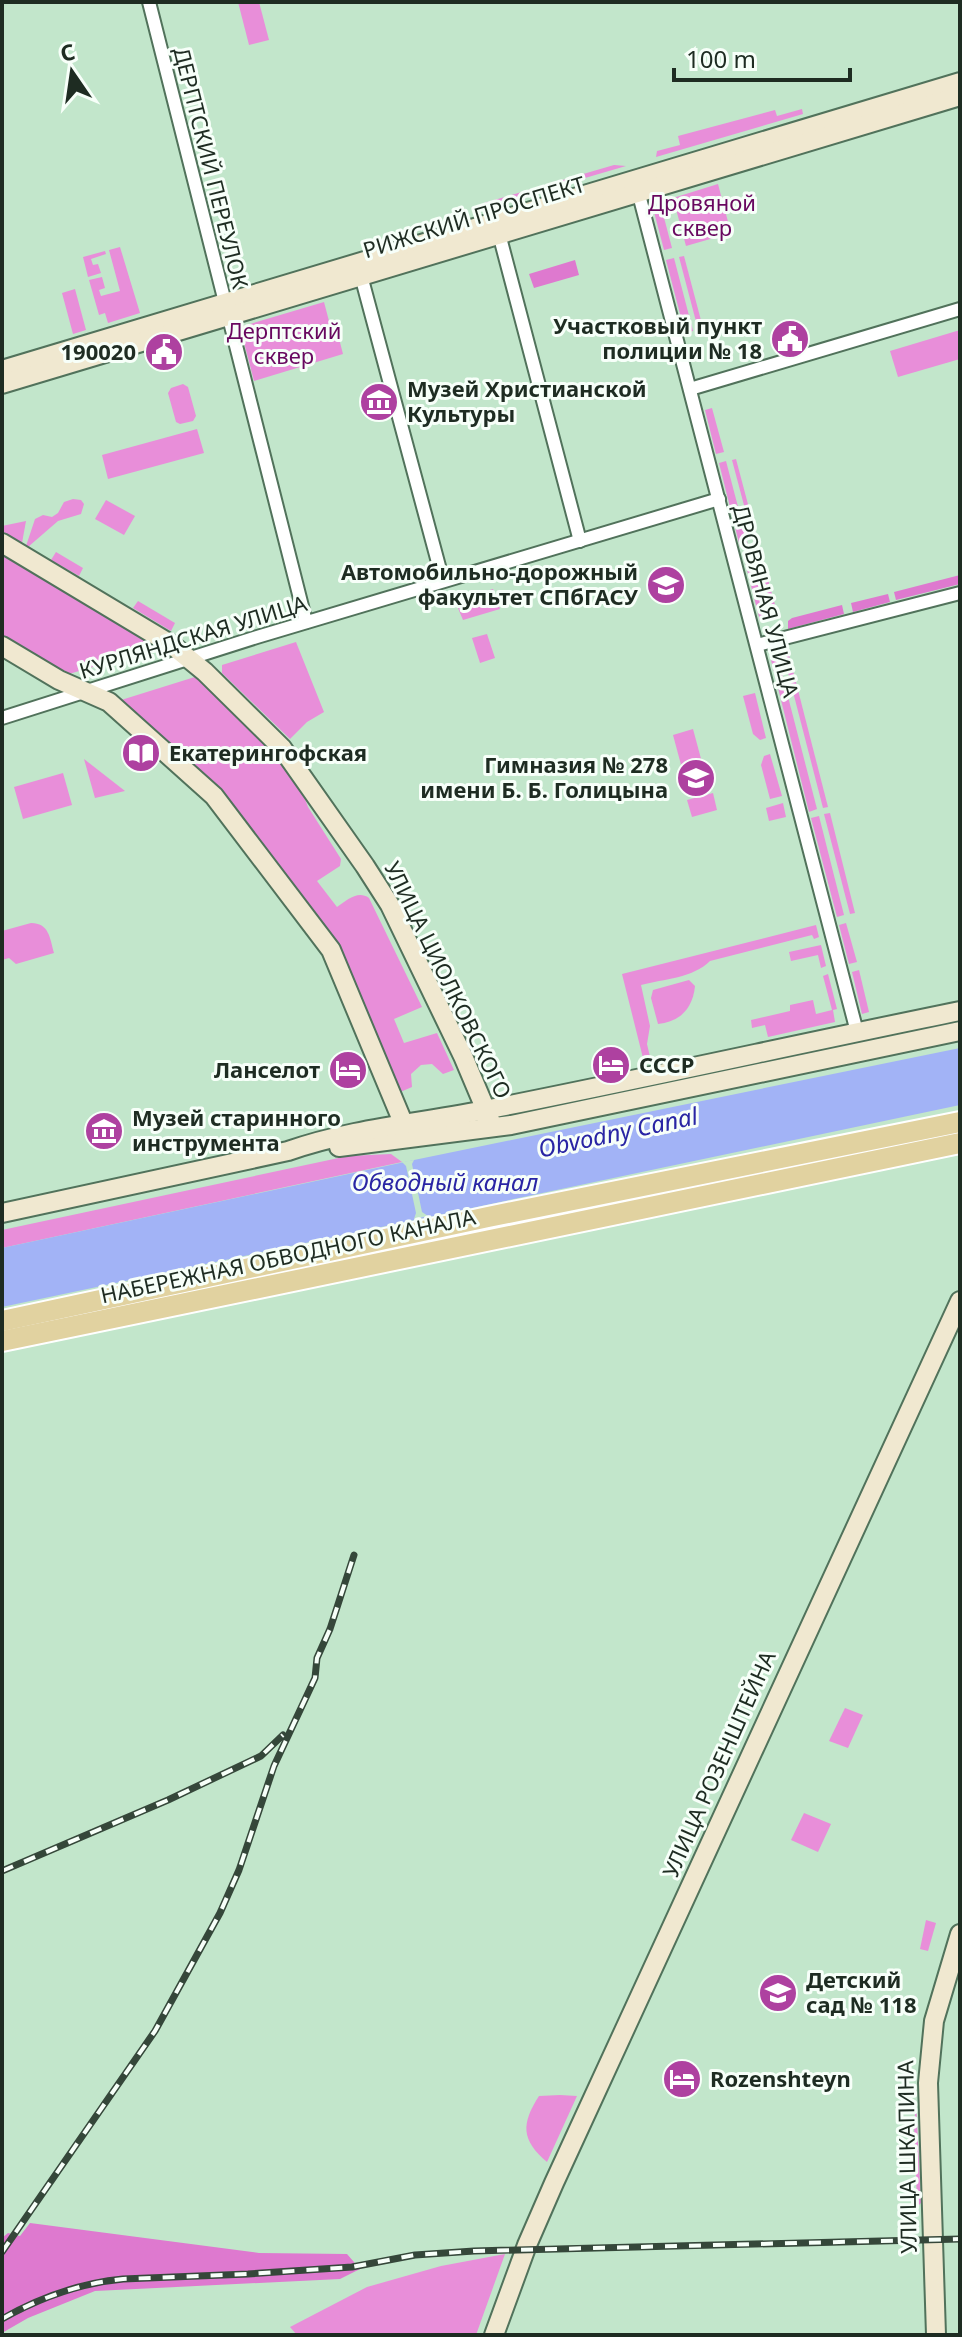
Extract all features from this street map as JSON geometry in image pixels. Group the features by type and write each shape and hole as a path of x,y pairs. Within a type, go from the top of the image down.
{"main road":[{"name":"РИЖСКИЙ ПРОСПЕКТ","path":"2,384 226,310 637,186 960,82"},
{"name":"РИЖСКИЙ ПРОСПЕКТ","path":"637,186 960,96"},
{"name":"РИЖСКИЙ ПРОСПЕКТ","path":"2,370 226,310"},
{"name":"УЛИЦА ЦИОЛКОВСКОГО","path":"2,543 157,635 189,659 282,748 390,905 490,1119"},
{"path":"2,646 59,680 109,702 214,796 331,950 407,1130"},
{"path":"490,1119 857,1032 960,1011"},
{"path":"2,1213 288,1151 323,1139 490,1119 960,1031"},
{"name":"НАБЕРЕЖНАЯ ОБВОДНОГО КАНАЛА","path":"2,1321 488,1217 960,1122"},
{"name":"НАБЕРЕЖНАЯ ОБВОДНОГО КАНАЛА","path":"2,1341 960,1143"},
{"name":"УЛИЦА РОЗЕНШТЕЙНА","path":"494,2335 526,2248 642,1987 960,1301"},
{"name":"УЛИЦА ШКАПИНА","path":"936,2335 928,2083 934,2021 960,1934"}],"street":[{"name":"ДЕРПТСКИЙ ПЕРЕУЛОК","path":"149,2 306,622"},
{"name":"ДРОВЯНАЯ УЛИЦА","path":"637,186 857,1032"},
{"path":"498,228 580,541"},
{"path":"359,270 443,581"},
{"path":"690,389 960,309"},
{"name":"КУРЛЯНДСКАЯ УЛИЦА","path":"2,718 306,622 719,499"},
{"path":"757,645 960,593"}],"green space":[{"path":"238,2 259,2 269,40 249,45"},
{"path":"802,109 803,114 656,157 657,151 680,145 678,136 775,110 777,116"},
{"path":"614,165 626,166 486,207 484,203"},
{"name":"Дровяной сквер","path":"718,184 731,233 686,246 673,198"},
{"path":"662,210 672,248 664,250 654,212"},
{"path":"120,247 140,313 108,323 105,313 99,315 89,280 102,277 105,288 99,290 101,296 120,291 109,250"},
{"path":"105,251 106,254 91,259 93,265 98,264 101,273 88,277 83,257"},
{"path":"684,256 703,328 698,329 679,257"},
{"path":"674,258 693,331 685,333 666,260"},
{"path":"75,289 86,330 73,334 62,293"},
{"name":"Дерптский сквер","path":"324,302 329,321 336,320 339,326 336,327 343,354 254,381 240,327"},
{"path":"960,330 960,359 898,377 890,351"},
{"path":"183,384 188,387 196,416 193,421 180,424 176,422 168,393 171,388"},
{"path":"712,408 724,452 716,454 705,410"},
{"path":"197,429 204,453 108,479 102,455"},
{"path":"736,459 758,542 754,543 732,460"},
{"path":"726,461 748,545 740,547 719,463"},
{"path":"81,500 84,504 81,514 58,521 26,546 35,519 43,515 52,517 64,502"},
{"path":"106,500 135,516 124,535 95,519"},
{"path":"26,521 22,543 2,531 2,526"},
{"path":"2,550 160,647 69,674 2,639"},
{"path":"760,550 778,616 774,617 756,551"},
{"path":"56,552 83,568 79,576 51,560"},
{"path":"750,553 768,619 760,621 743,554"},
{"path":"493,589 500,609 463,620 455,601"},
{"path":"138,601 175,623 171,631 133,608"},
{"path":"487,634 495,658 480,663 472,638"},
{"path":"296,642 324,712 307,722 290,739 222,673 222,665"},
{"path":"789,655 828,807 823,808 784,657"},
{"path":"778,658 817,809 809,812 771,660"},
{"path":"198,676 275,749 297,778 308,807 341,859 340,866 317,881 337,907 357,895 369,898 422,1007 394,1019 404,1043 437,1033 454,1070 443,1074 432,1064 421,1065 411,1074 412,1087 398,1093 331,940 118,701"},
{"path":"755,693 766,738 760,740 753,734 743,696"},
{"path":"693,729 707,781 687,787 673,735"},
{"path":"770,754 782,796 770,799 761,765 764,756"},
{"path":"84,759 125,791 95,798"},
{"path":"63,773 72,805 23,819 14,787"},
{"path":"713,793 717,810 692,817 687,800"},
{"path":"783,803 786,817 769,821 766,808"},
{"path":"830,813 855,913 850,914 824,814"},
{"path":"819,816 844,915 837,917 811,818"},
{"path":"31,923 45,929 54,953 16,964 9,958 2,960 2,931"},
{"path":"846,923 857,962 849,964 839,925"},
{"path":"816,925 819,937 814,939 812,935 710,961 687,974 641,985 650,1026 647,1044 651,1061 644,1062 622,974"},
{"path":"821,945 826,966 821,968 818,955 791,961 789,952"},
{"path":"859,970 869,1012 862,1014 852,972"},
{"path":"828,974 837,1009 833,1010 835,1022 768,1037 765,1025 752,1028 751,1020 790,1011 790,1005 813,1000 816,1014 832,1010 823,976"},
{"path":"689,980 695,986 688,1007 679,1017 658,1024 651,998 653,990"},
{"path":"391,1154 402,1162 2,1248 2,1230 348,1156"},
{"path":"845,1708 863,1715 848,1748 829,1741"},
{"path":"804,1813 831,1824 818,1852 791,1840"},
{"path":"926,1920 936,1923 928,1951 920,1949"},
{"path":"539,2096 577,2096 547,2162 528,2139 527,2123"},
{"path":"916,2101 921,2203 919,2205 914,2126"},
{"path":"505,2254 476,2335 297,2335 290,2327 367,2287 441,2266"}],"shaded area":[{"path":"575,260 579,275 534,288 529,274"},
{"path":"960,575 960,584 896,600 894,592"},
{"path":"888,594 890,602 853,612 851,603"},
{"path":"842,605 844,614 788,629 788,621 792,618"},
{"path":"30,2223 259,2253 347,2254 360,2269 340,2279 95,2291 28,2318 2,2333 2,2238 8,2233 20,2236"}],"water":[{"name":"Обводный канал","path":"960,1048 960,1105 2,1307 2,1248"}],"pier":[{"path":"414,1160 412,1164 422,1212 428,1216 414,1219 416,1213 406,1166 402,1162"}],"railway":[{"path":"2,2252 155,2031 220,1913 239,1870 274,1766 315,1678 317,1658 330,1629 354,1555"},
{"path":"2,1871 168,1800 261,1756 283,1735"},
{"path":"2,2319 61,2293 123,2279 352,2267 415,2255 474,2251 960,2239"}],"place":[{"name":"Участковый пункт полиции № 18","path":"790,339"},
{"name":"190020","path":"164,352"},
{"name":"Музей Христианской Культуры","path":"379,402"},
{"name":"Автомобильно-дорожный факультет СПбГАСУ","path":"666,585"},
{"name":"Екатерингофская","path":"141,753"},
{"name":"Гимназия № 278 имени Б. Б. Голицына","path":"696,778"},
{"name":"СССР","path":"611,1065"},
{"name":"Ланселот","path":"348,1070"},
{"name":"Музей старинного инструмента","path":"104,1131"},
{"name":"Детский сад № 118","path":"778,1993"},
{"name":"Rozenshteyn","path":"682,2079"}],"water label":[{"name":"Obvodny Canal","path":"618,1133"}]}
